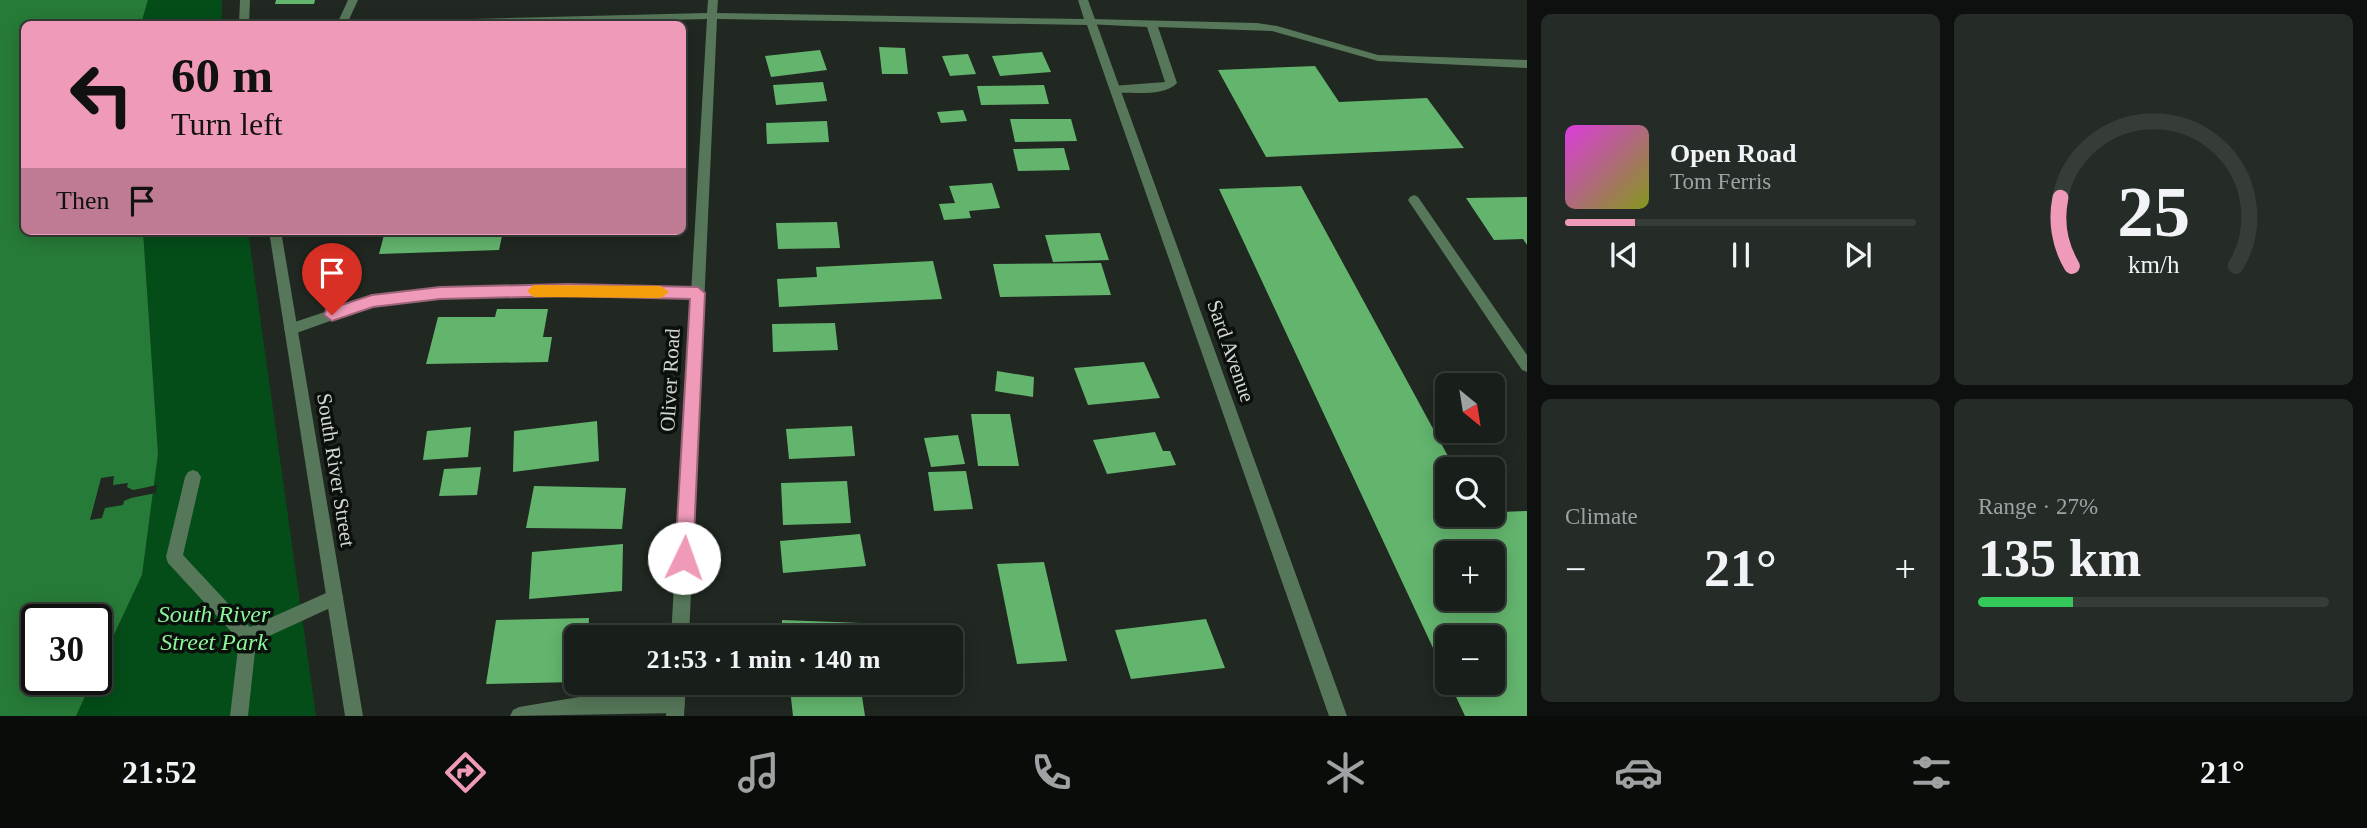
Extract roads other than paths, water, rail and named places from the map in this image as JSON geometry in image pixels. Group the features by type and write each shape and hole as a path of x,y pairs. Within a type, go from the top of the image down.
{"street":[{"path":"244,21 245,0"},
{"path":"343,21 353,0"},
{"name":"Oliver Road","path":"681,625 713,0"},
{"name":"Sard Avenue","path":"1083,0 1338,716"},
{"path":"514,21 712,16 1273,28 1378,58 1527,64"},
{"path":"1116,89 1166,87 1171,83 1152,25"},
{"path":"1414,200 1527,366"},
{"name":"South River Street","path":"276,235 354,716"},
{"path":"291,329 372,301 440,293 568,290 698,293"},
{"path":"192,477 174,557 248,637 239,716"},
{"path":"248,637 335,597"},
{"path":"519,716 579,706 611,710 676,710"}],"park label":[{"name":"South River Street Park","path":"214,628"}]}
